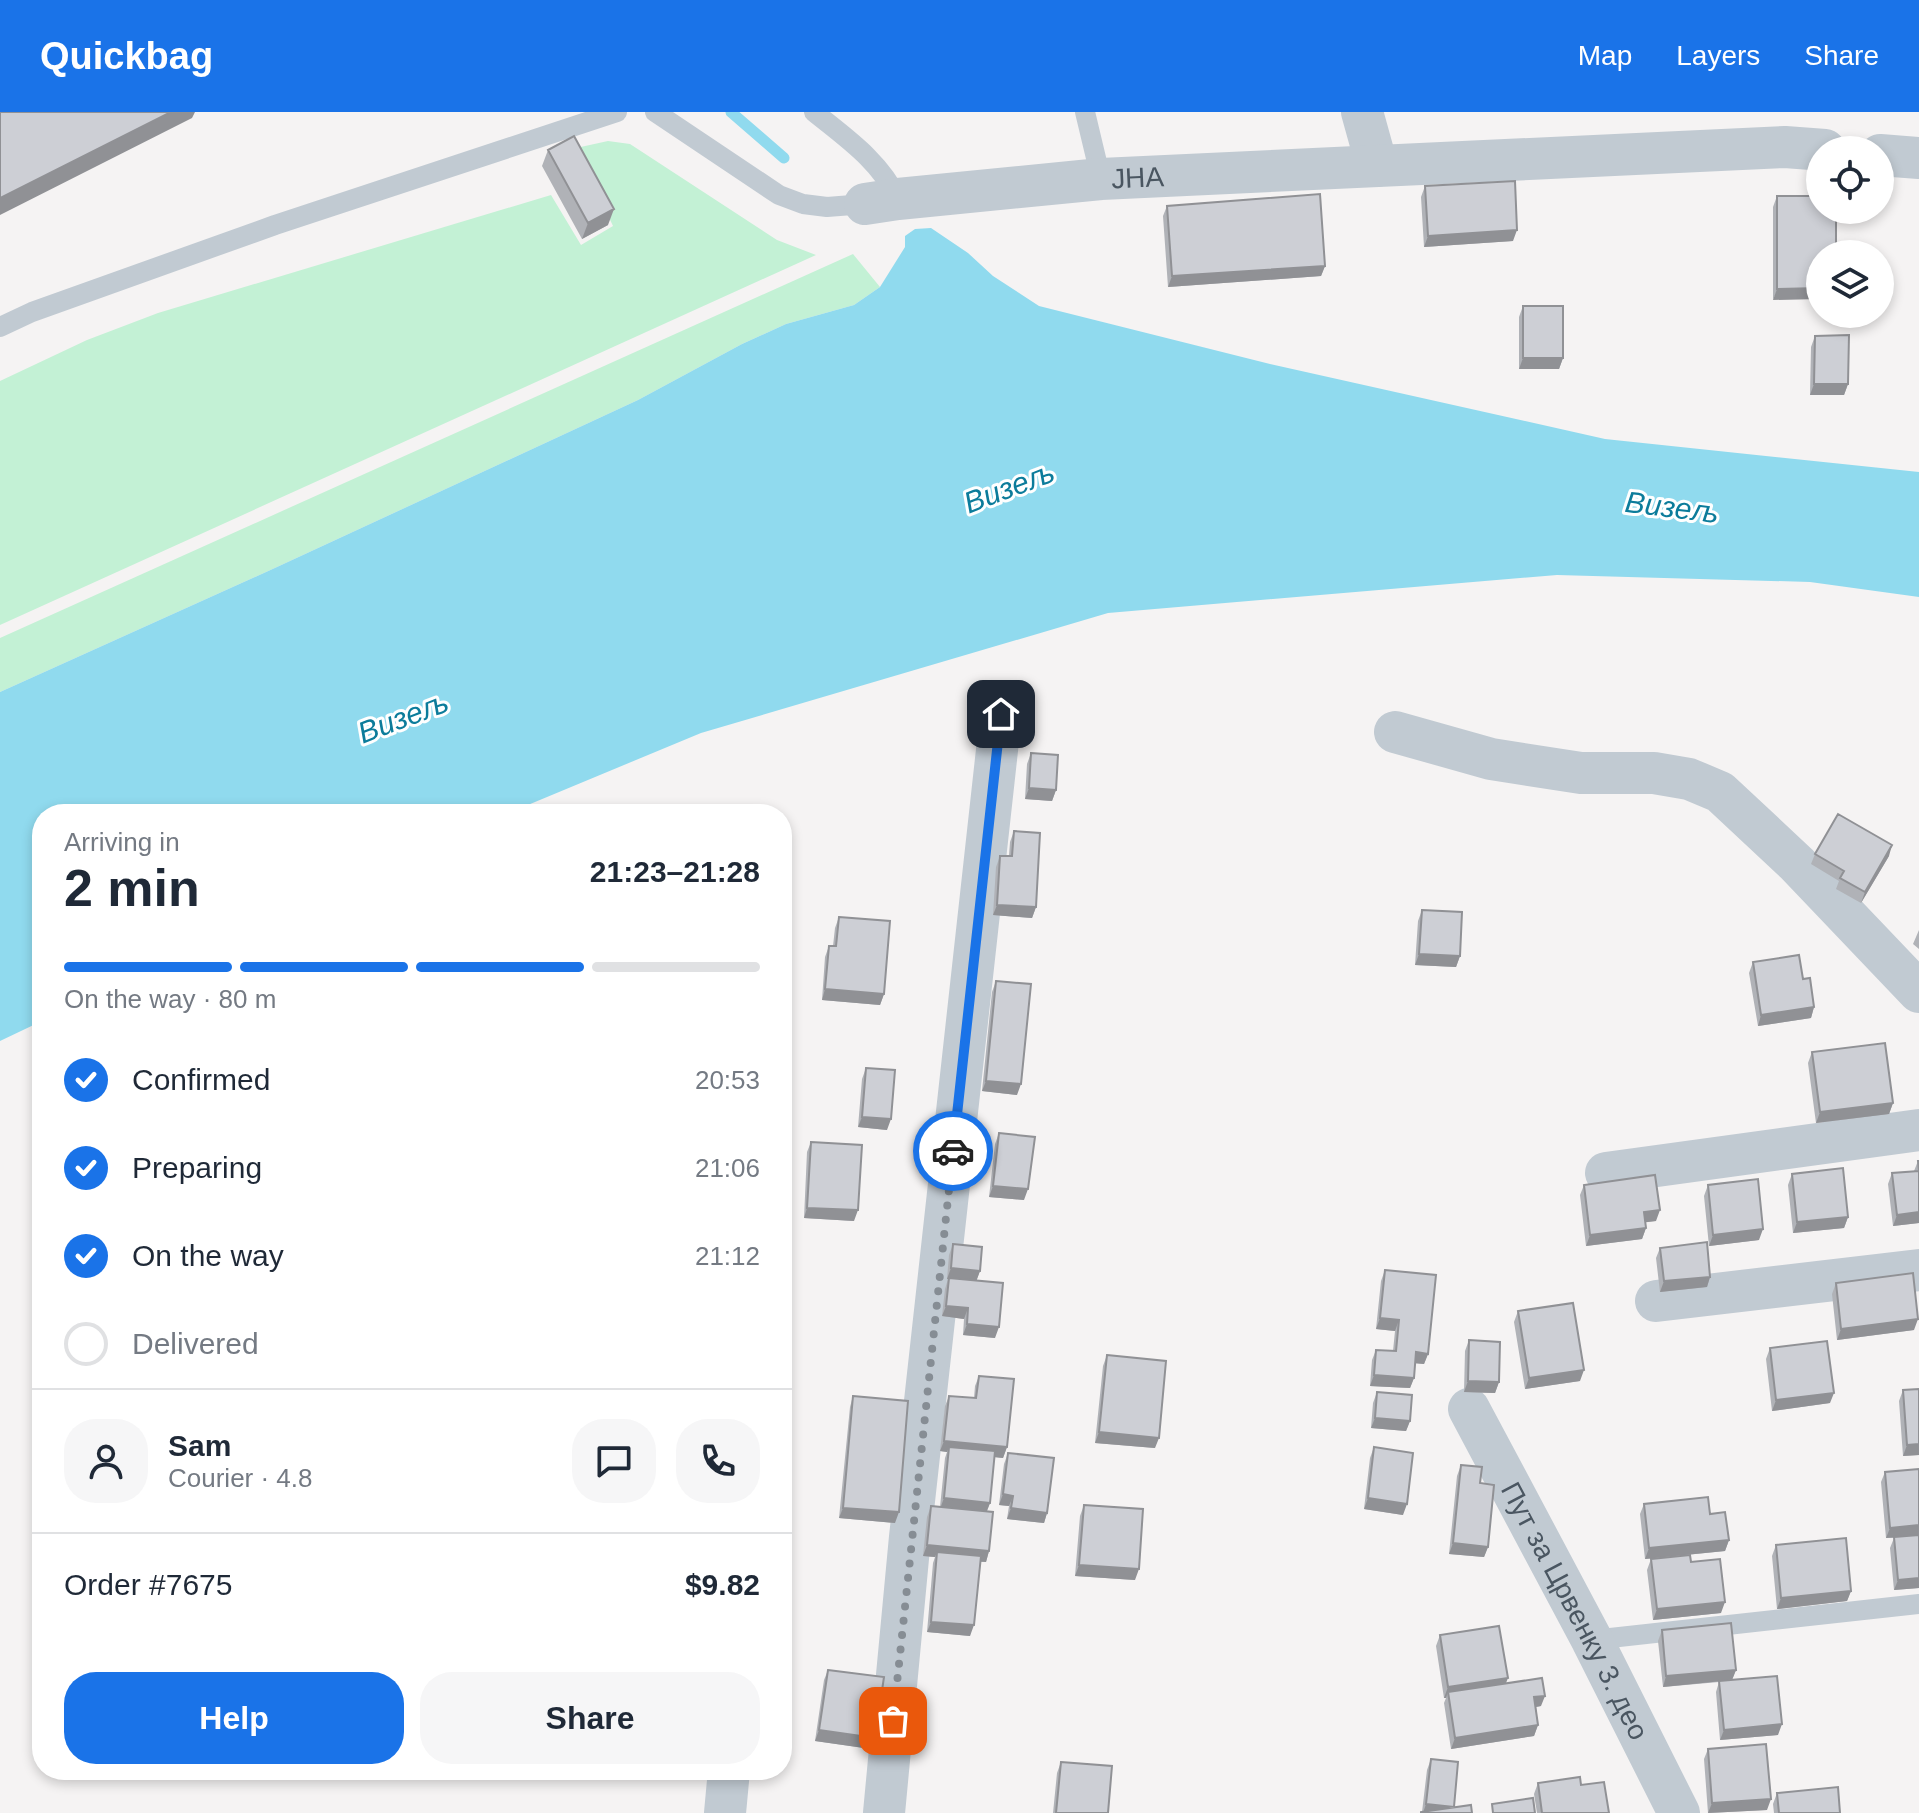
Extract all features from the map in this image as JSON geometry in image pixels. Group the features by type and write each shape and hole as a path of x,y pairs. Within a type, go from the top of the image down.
{"street":[{"path":"1362,112 1377,166"},
{"name":"ЈНА","path":"881,202 1101,179 1785,147 1806,149"},
{"path":"1894,156 1919,158"},
{"path":"884,1813 910,1537 1001,714"},
{"path":"1395,732 1491,759 1581,773 1654,773 1689,779 1720,792 1797,864 1919,992"},
{"path":"1606,1173 1919,1130"},
{"path":"1656,1301 1919,1270"},
{"name":"Пут за Црвенку 3. део","path":"1469,1409 1592,1640 1679,1813"},
{"path":"725,1813 728,1780"}],"lane":[{"path":"0,327 59,302 275,225 617,112"},
{"name":"ЈНА","path":"655,112 779,195 803,204 827,207 881,202"},
{"path":"814,112 875,162 888,179 881,202"},
{"path":"1085,112 1101,179"},
{"path":"1592,1640 1919,1604"}],"green space":[{"path":"608,141 630,144 777,240 816,255 0,625 0,381 87,340 158,313 551,195 581,245 613,226 576,148"},
{"path":"853,254 880,287 854,305 786,324 638,400 0,692 0,638"}],"water":[{"name":"Визељ","path":"931,228 968,253 993,276 1039,306 1270,364 1605,439 1919,472 1919,597 1810,582 1557,575 1108,613 701,733 530,804 32,804 32,1026 0,1041 0,692 638,400 786,324 854,305 880,287 905,247 905,236 915,229"}],"building":[{"path":"0,112 171,112 0,198"},
{"path":"574,136 614,209 588,223 548,150"},
{"path":"1515,181 1517,230 1428,236 1425,186"},
{"path":"1320,194 1325,266 1172,276 1167,206"},
{"path":"1777,196 1806,196 1806,224 1836,224 1836,240 1806,240 1806,288 1777,289"},
{"path":"1523,306 1563,306 1563,358 1523,358"},
{"path":"1849,335 1848,384 1814,384 1815,336"},
{"path":"1031,753 1058,755 1056,790 1029,788"},
{"path":"1838,814 1892,845 1865,892 1840,878 1844,871 1815,854"},
{"path":"1014,831 1040,833 1036,907 997,905 1000,856 1012,856"},
{"path":"1422,910 1462,912 1460,956 1419,954"},
{"path":"839,917 890,921 884,994 825,989 829,946 836,946"},
{"path":"1799,955 1803,979 1810,978 1814,1007 1761,1015 1753,962"},
{"path":"996,981 1031,984 1021,1084 986,1081"},
{"path":"1885,1043 1893,1103 1820,1112 1812,1052"},
{"path":"866,1068 895,1070 891,1119 862,1117"},
{"path":"999,1133 1035,1137 1028,1189 993,1186"},
{"path":"811,1142 862,1145 858,1210 807,1208"},
{"path":"1843,1168 1848,1217 1797,1222 1792,1174"},
{"path":"1919,1171 1919,1212 1897,1215 1892,1173"},
{"path":"1655,1175 1660,1210 1644,1212 1646,1228 1590,1235 1584,1185"},
{"path":"1758,1179 1763,1229 1713,1235 1708,1185"},
{"path":"1707,1242 1710,1277 1664,1281 1660,1248"},
{"path":"953,1244 982,1247 980,1271 951,1268"},
{"path":"1385,1270 1436,1275 1428,1354 1416,1352 1414,1378 1374,1375 1376,1350 1396,1351 1399,1320 1380,1318"},
{"path":"1913,1273 1918,1319 1841,1329 1836,1283"},
{"path":"949,1278 1003,1283 999,1327 967,1324 968,1308 946,1306"},
{"path":"1573,1303 1584,1370 1529,1378 1518,1311"},
{"path":"1469,1340 1500,1342 1499,1382 1468,1381"},
{"path":"1827,1341 1834,1393 1776,1400 1770,1348"},
{"path":"1107,1355 1166,1361 1159,1438 1099,1432"},
{"path":"979,1376 1014,1379 1007,1447 944,1441 949,1396 976,1398"},
{"path":"1919,1389 1919,1444 1907,1445 1903,1390"},
{"path":"1377,1392 1412,1395 1410,1421 1375,1418"},
{"path":"853,1396 908,1401 899,1512 843,1508"},
{"path":"949,1447 995,1451 990,1503 944,1498"},
{"path":"1374,1447 1413,1453 1407,1504 1368,1498"},
{"path":"1008,1453 1054,1458 1047,1513 1011,1508 1013,1496 1003,1494"},
{"path":"1461,1465 1482,1467 1480,1483 1494,1485 1488,1547 1453,1543"},
{"path":"1919,1469 1919,1525 1890,1528 1885,1472"},
{"path":"1708,1497 1710,1514 1725,1512 1729,1540 1649,1548 1644,1504"},
{"path":"1084,1505 1143,1509 1139,1569 1079,1565"},
{"path":"931,1506 993,1512 989,1551 927,1545"},
{"path":"1919,1535 1919,1578 1898,1580 1894,1537"},
{"path":"1846,1538 1851,1591 1781,1598 1776,1545"},
{"path":"937,1552 981,1556 974,1625 931,1622"},
{"path":"1690,1555 1691,1562 1720,1559 1725,1602 1657,1609 1651,1559"},
{"path":"1731,1623 1736,1670 1666,1676 1662,1630"},
{"path":"1499,1626 1508,1678 1448,1687 1440,1635"},
{"path":"828,1670 884,1677 875,1738 819,1730"},
{"path":"1777,1676 1782,1724 1724,1730 1719,1681"},
{"path":"1542,1678 1545,1696 1534,1697 1538,1725 1455,1738 1448,1692"},
{"path":"1766,1744 1771,1799 1712,1803 1708,1749"},
{"path":"1431,1759 1458,1762 1454,1807 1426,1804"},
{"path":"1061,1762 1112,1766 1108,1813 1056,1813"},
{"path":"1580,1777 1581,1785 1604,1782 1609,1813 1542,1813 1538,1783"},
{"path":"1838,1787 1840,1813 1779,1813 1777,1793"},
{"path":"1533,1798 1535,1813 1493,1813 1492,1804"},
{"path":"1471,1805 1472,1813 1421,1813 1421,1812"}],"waterway":[{"path":"731,112 784,158"}],"way so far":[{"path":"893,1721 953,1151"}],"route":[{"path":"953,1151 1001,714"}]}
